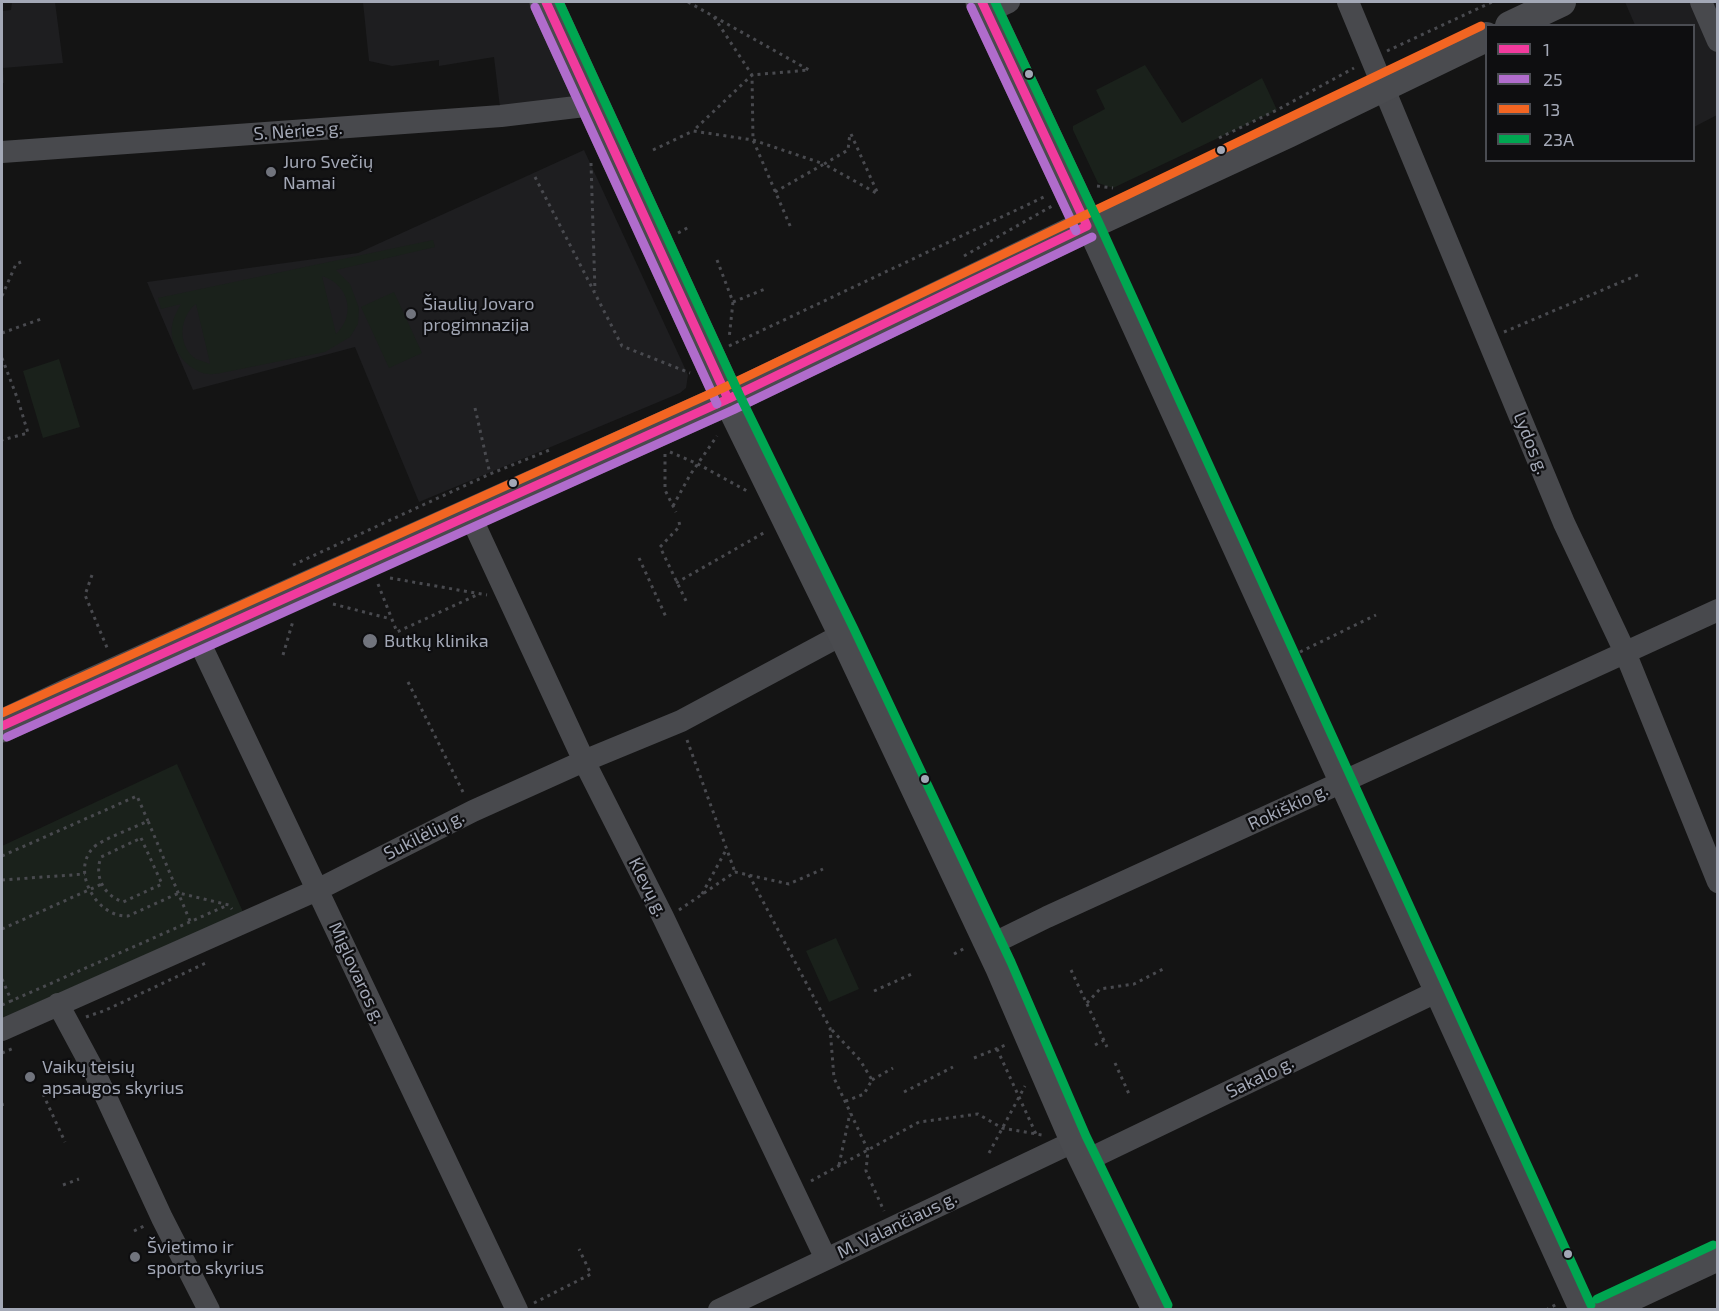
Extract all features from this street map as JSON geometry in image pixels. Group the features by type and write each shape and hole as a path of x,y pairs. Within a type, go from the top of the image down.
{"highway":[{"path":"546,2 728,399"},
{"path":"2,726 728,399 1088,226 992,5"}],"main road":[{"path":"1514,24 1561,2"},
{"path":"1088,226 1485,37"},
{"path":"728,399 843,634 990,945 1080,1151 1157,1310"},
{"path":"1602,1310 1718,1256"}],"street":[{"name":"Lydos g.","path":"1348,2 1564,523 1625,652 1718,882"},
{"path":"1701,2 1718,41"},
{"name":"S. Nėries g.","path":"2,152 501,116 593,105"},
{"path":"1088,226 1580,1310"},
{"name":"Klevų g.","path":"470,515 584,761 663,917 826,1259"},
{"name":"Rokiškio g.","path":"990,945 1718,610"},
{"name":"Sukilėlių g.","path":"2,1030 63,1014 473,811 584,761 681,721 843,634"},
{"name":"Miglovaros g.","path":"197,637 317,890 524,1307"},
{"name":"Sakalo g.","path":"1080,1151 1436,992"},
{"path":"63,1014 94,1071 162,1218 209,1310"},
{"name":"M. Valančiaus g.","path":"719,1310 892,1228 1080,1151"}],"path":[{"path":"653,150 693,131 752,75 809,70 688,2"},
{"path":"1215,139 1277,110 1372,58 1492,2"},
{"path":"713,15 752,75 753,140 791,228"},
{"path":"693,131 753,140 824,164 878,194 850,133 848,150 824,164 775,192"},
{"path":"591,155 595,293"},
{"path":"535,177 622,346 691,373"},
{"path":"1097,186 1113,188"},
{"path":"717,260 733,302 728,347 1048,195"},
{"path":"674,236 689,227"},
{"path":"2,296 16,264 21,262"},
{"path":"1488,339 1640,274"},
{"path":"733,302 765,289"},
{"path":"2,333 41,319"},
{"path":"2,358 28,433 2,440"},
{"path":"476,408 490,474"},
{"path":"673,506 717,436"},
{"path":"676,512 665,490 665,450 698,464 751,493"},
{"path":"679,522 680,526 660,547 687,603"},
{"path":"676,584 768,530 772,541"},
{"path":"639,558 666,616"},
{"path":"92,575 85,595 108,651"},
{"path":"375,576 397,632 479,594"},
{"path":"388,578 509,599"},
{"path":"330,603 392,620"},
{"path":"283,655 296,611"},
{"path":"1284,659 1376,615"},
{"path":"408,682 473,811"},
{"path":"681,721 735,872"},
{"path":"2,856 136,796 190,921"},
{"path":"2,1005 229,905 179,893 128,916 119,916 100,906 90,890 85,874 86,859 94,847 148,821"},
{"path":"141,838 162,885 123,902 109,895 102,884 98,874 101,857 141,838"},
{"path":"702,895 726,850"},
{"path":"663,917 683,908 735,872 789,884 823,869"},
{"path":"2,880 85,874"},
{"path":"749,875 830,1028 860,1060 872,1080"},
{"path":"2,929 102,884"},
{"path":"63,1014 106,1010 210,961"},
{"path":"1087,1004 1100,988 1134,984 1165,968"},
{"path":"1071,969 1107,1047"},
{"path":"874,991 915,973"},
{"path":"2,979 12,1001"},
{"path":"830,1028 834,1078 868,1150 866,1171 892,1228"},
{"path":"1095,1045 1104,1040"},
{"path":"974,1058 997,1049 1035,1047 1019,1097 989,1152"},
{"path":"997,1049 1036,1134"},
{"path":"1115,1063 1129,1094"},
{"path":"904,1092 953,1067"},
{"path":"846,1101 864,1094 872,1080 893,1068"},
{"path":"43,1094 65,1142"},
{"path":"2,1103 3,1108"},
{"path":"839,1166 850,1111"},
{"path":"793,1190 920,1122 978,1114 1002,1128 1036,1134 1080,1151"},
{"path":"63,1185 79,1179"},
{"path":"524,1307 591,1274 579,1249"}],"shaded area":[{"path":"12,2 55,2 63,63 3,68 4,83 2,83 2,11 11,10"},
{"path":"363,2 532,2 578,111 501,116 494,57 439,66 439,60 392,66 369,61"},
{"path":"1625,2 1717,2 1717,115 1695,126 1695,24 1635,24"},
{"path":"1145,65 1182,123 1262,78 1277,110 1113,188 1098,183 1073,126 1105,109 1096,90"},
{"name":"Šiaulių Jovaro progimnazija","path":"584,150 688,375 686,388 680,393 419,502 355,347 193,390 147,282 358,253"},
{"path":"433,240 435,247 336,270 350,284 359,308 358,324 350,337 325,352 219,373 210,374 196,370 179,355 173,341 172,326 181,304 161,309 158,298","holes":["322,276 338,286 347,300 346,318 336,334","196,304 210,363 210,364 196,359 186,347 183,339 182,332 186,316"]},
{"path":"394,292 422,353 389,368 361,307"},
{"path":"59,359 80,427 43,438 23,371"},
{"path":"177,764 243,912 2,1018 2,846"},
{"path":"836,938 859,989 829,1002 806,951"}],"transit line":[{"name":"1","path":"546,2 728,399"},
{"name":"23A","path":"559,2 739,394 854,629 1011,962 1086,1136 1168,1305"},
{"name":"1","path":"982,2 1087,226"},
{"name":"23A","path":"995,2 1098,221 1591,1305"},
{"name":"25","path":"535,7 717,404"},
{"name":"25","path":"971,7 1076,231"},
{"name":"13","path":"2,713 723,388 1481,26"},
{"name":"1","path":"2,726 728,399 1087,226"},
{"name":"25","path":"7,737 733,410 1092,237"},
{"name":"23A","path":"1597,1299 1713,1245"}],"place":[{"name":"Juro Svečių Namai","path":"271,172"},
{"name":"Šiaulių Jovaro progimnazija","path":"411,314"},
{"name":"Butkų klinika","path":"370,641"},
{"name":"Vaikų teisių apsaugos skyrius","path":"30,1077"},
{"name":"Švietimo ir sporto skyrius","path":"135,1257"}]}
